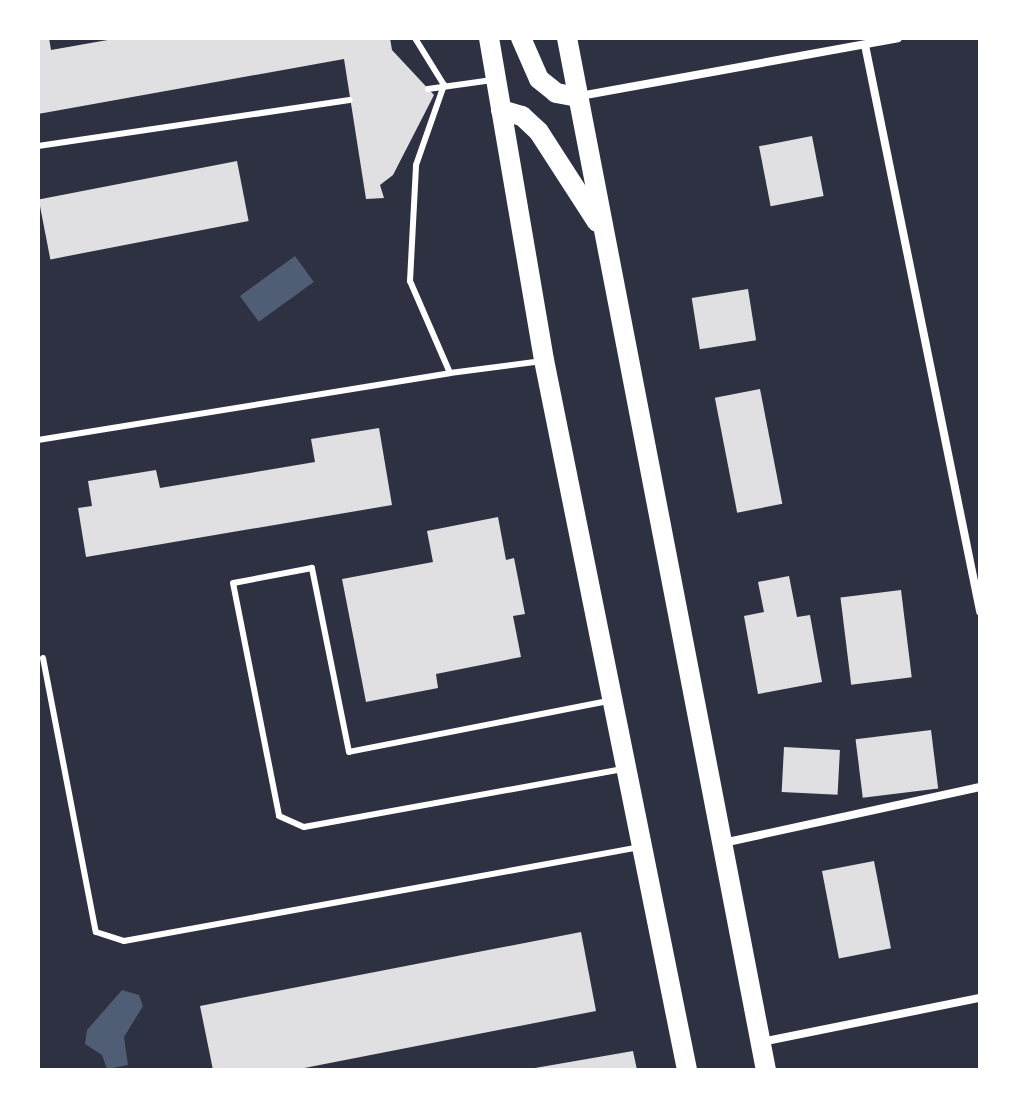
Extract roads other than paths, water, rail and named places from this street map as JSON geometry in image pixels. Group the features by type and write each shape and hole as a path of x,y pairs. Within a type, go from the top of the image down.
{"main road":[{"path":"489,38 544,360 616,700 687,1070"},
{"path":"521,38 539,79 556,93 578,97"},
{"path":"567,38 766,1070"},
{"path":"501,110 522,116 539,132 604,232"}],"street":[{"path":"578,97 898,38"},
{"path":"865,45 980,611"},
{"path":"720,843 980,787"},
{"path":"761,1042 980,998"}],"lane":[{"path":"415,38 444,85"},
{"path":"428,89 496,80"},
{"path":"444,85 416,165 410,281 450,373"},
{"path":"38,146 350,100"},
{"path":"38,440 544,360"},
{"path":"616,700 349,752 312,568 233,583 279,816 304,827 629,768"},
{"path":"43,658 96,932 110,937 124,941 644,847"}],"water":[{"path":"295,256 314,282 259,322 240,296"},
{"path":"122,990 139,995 143,1006 124,1037 128,1065 107,1069 102,1055 85,1044 87,1030"}]}
